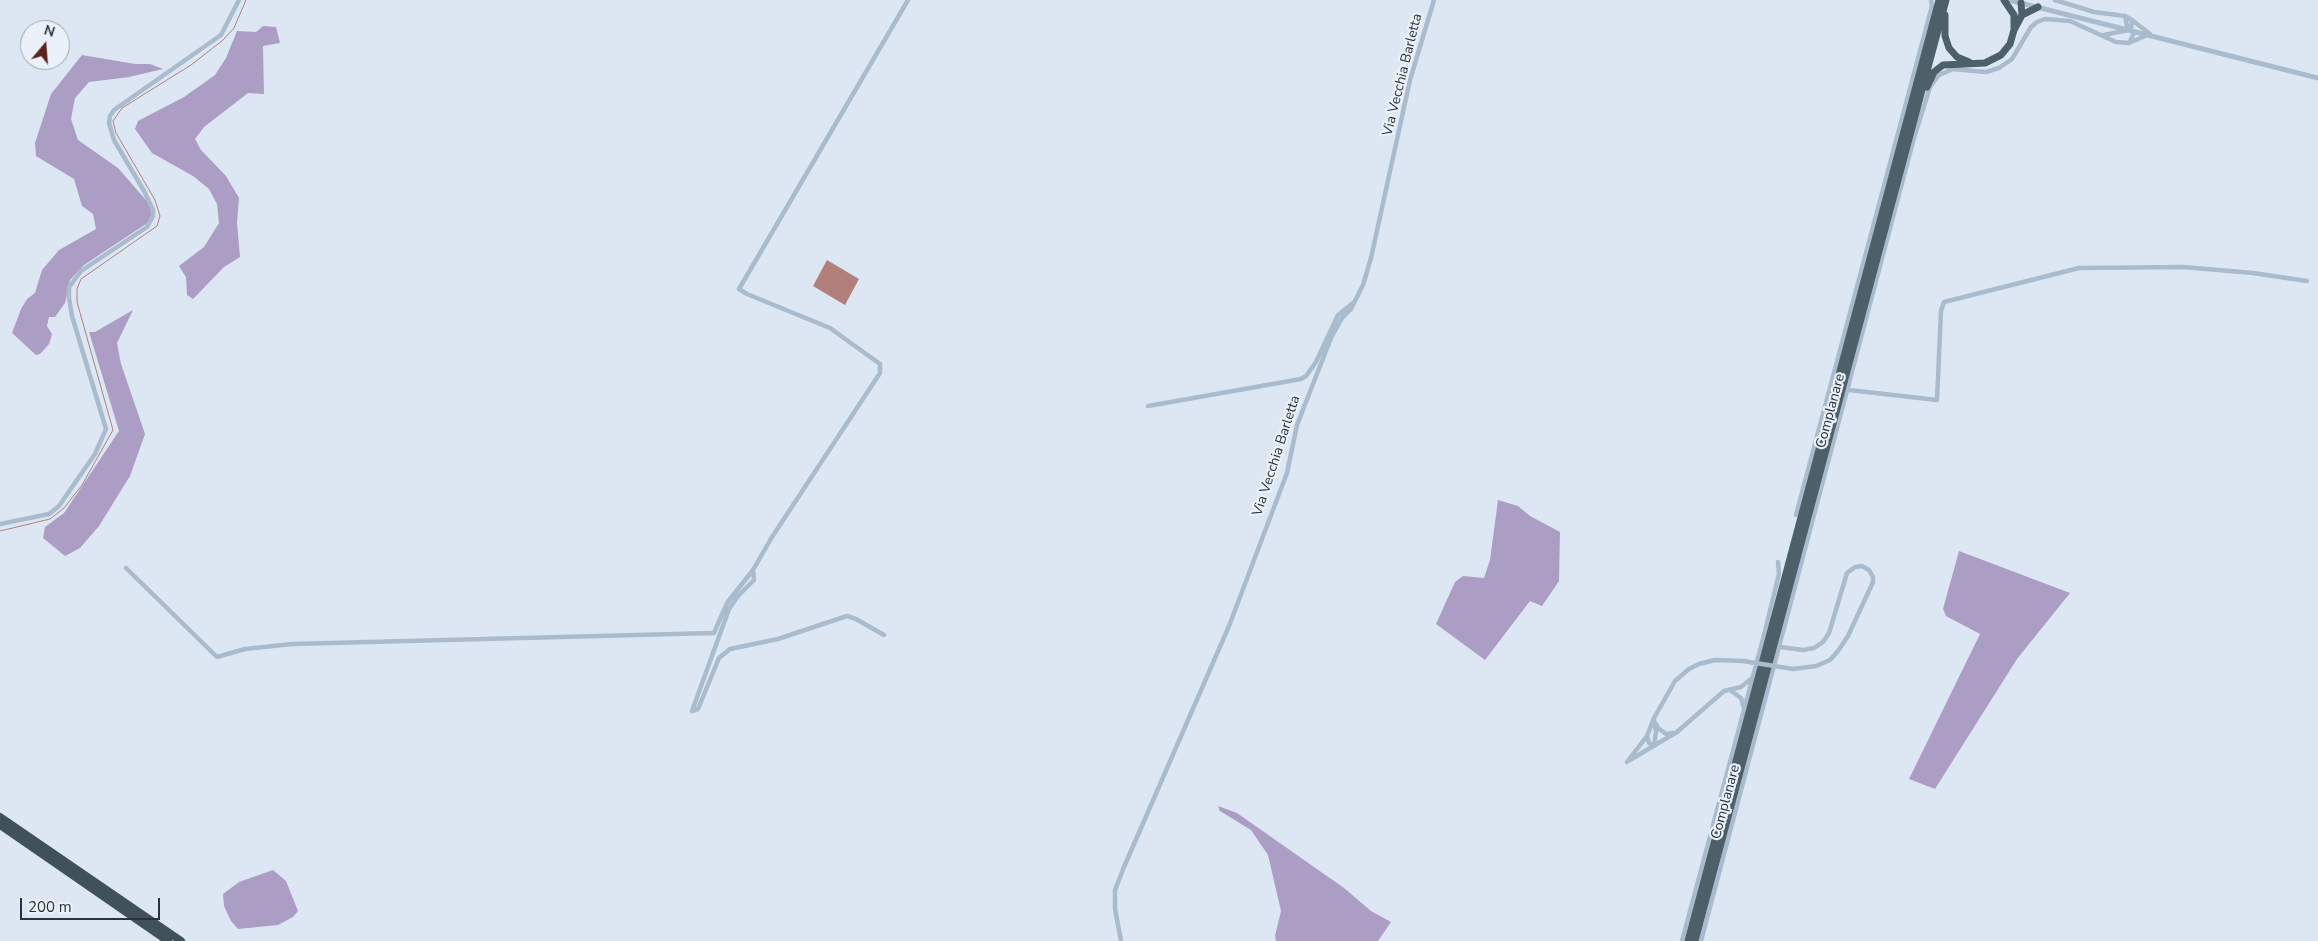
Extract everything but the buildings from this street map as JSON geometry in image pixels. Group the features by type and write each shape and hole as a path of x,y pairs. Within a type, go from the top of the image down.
{"highway":[{"path":"2004,0 2014,15"},
{"path":"1944,1 1944,36 1949,48 1957,57 1972,64"},
{"path":"1695,941 1944,1"},
{"path":"1688,941 1944,1"},
{"path":"2014,30 2014,15 2021,3"},
{"path":"1914,120 1934,72 1943,65 1985,63 2001,55 2010,44 2014,30 2022,15 2021,3"},
{"path":"2022,15 2038,7"},
{"path":"0,816 181,941"},
{"path":"0,826 168,941"}],"street":[{"path":"0,524 49,514 58,506 90,461 106,429 72,316 69,298 70,288 81,271 147,227 154,216 144,191 114,140 109,123 110,116 114,110 221,35 239,0"},
{"path":"126,568 217,658 245,649 292,644 712,634 716,630 727,603 752,570 878,377 881,367 830,328 746,294 739,289 908,0"},
{"name":"Via Vecchia Barletta","path":"1121,941 1115,908 1115,890 1229,626 1287,473 1296,425 1331,338 1342,318 1356,301 1371,258 1410,80 1434,0"},
{"name":"Complanare","path":"1796,516 1932,6 1931,0"},
{"path":"2009,0 2150,34 2318,78"},
{"path":"2055,0 2094,12 2125,16 2150,34"},
{"path":"2125,16 2127,26 2134,36 2129,42"},
{"name":"Complanare","path":"1701,941 1849,390 1914,138 1930,87 1934,80 1953,69 1986,72 1999,68 2012,59 2030,27 2045,19 2070,21 2116,42 2129,42"},
{"path":"2131,30 2132,20"},
{"path":"2113,25 2114,34"},
{"name":"Complanare","path":"2102,35 2131,30"},
{"path":"2129,42 2150,34"},
{"path":"1849,390 1937,400 1941,311 1944,302 2079,268 2183,267 2253,273 2307,281"},
{"path":"1148,406 1300,379 1306,376 1316,362 1338,316 1356,301"},
{"name":"Complanare","path":"1682,941 1754,673 1779,574 1778,562"},
{"path":"1749,692 1746,689 1724,691 1677,732 1627,762 1647,736 1654,718 1675,681 1689,669 1715,660 1743,661 1793,669 1816,666 1830,660 1848,636 1873,582 1873,576 1869,570 1862,566 1855,566 1847,573 1829,633 1823,642 1814,648 1803,650 1780,648"},
{"path":"752,570 754,580 732,603 692,711 694,712 698,709 719,658 730,649 778,639 847,616 884,635"},
{"path":"1730,690 1746,684 1754,673"},
{"path":"1730,690 1741,698 1744,710"},
{"path":"1654,718 1658,728 1666,734 1677,732"},
{"path":"1654,718 1656,732 1654,746"},
{"path":"1647,736 1649,743 1654,746"}],"shaded area":[{"path":"263,26 276,27 280,43 263,46 264,94 248,93 204,127 195,139 201,150 226,176 239,198 237,223 240,257 224,267 193,299 187,295 186,277 179,266 204,247 219,223 217,204 209,189 193,176 152,153 135,129 138,121 184,97 215,75 226,58 237,31 256,32"},
{"path":"82,55 135,64 150,64 163,69 129,77 89,82 75,98 71,119 78,140 118,168 152,207 152,220 84,265 70,280 65,303 55,317 49,317 47,326 52,334 49,344 40,354 36,355 12,333 21,309 27,299 35,293 42,270 59,250 96,229 93,214 82,206 74,179 36,156 35,143 51,94"},
{"path":"827,260 859,279 845,305 813,286"},
{"path":"133,310 117,343 121,364 145,434 130,476 99,526 80,548 65,556 43,538 45,527 64,513 119,431 89,332 95,332"},
{"path":"1498,500 1518,506 1530,516 1560,532 1559,581 1542,606 1530,601 1485,660 1436,624 1455,582 1463,576 1484,578 1490,560"},
{"path":"1959,551 2070,593 2017,659 1935,789 1909,779 1980,634 1946,616 1943,609"},
{"path":"1218,806 1237,813 1344,888 1371,911 1391,922 1378,941 1276,941 1275,936 1281,911 1268,855 1251,830 1220,811"},
{"path":"273,870 286,881 298,911 293,917 278,925 238,929 231,921 224,906 223,894 239,882"}],"waterway":[{"path":"0,531 50,519 64,508 82,485 113,430 77,302 77,289 81,279 157,226 160,216 155,200 116,133 113,121 122,108 191,65 223,40 234,28 246,0"}]}
